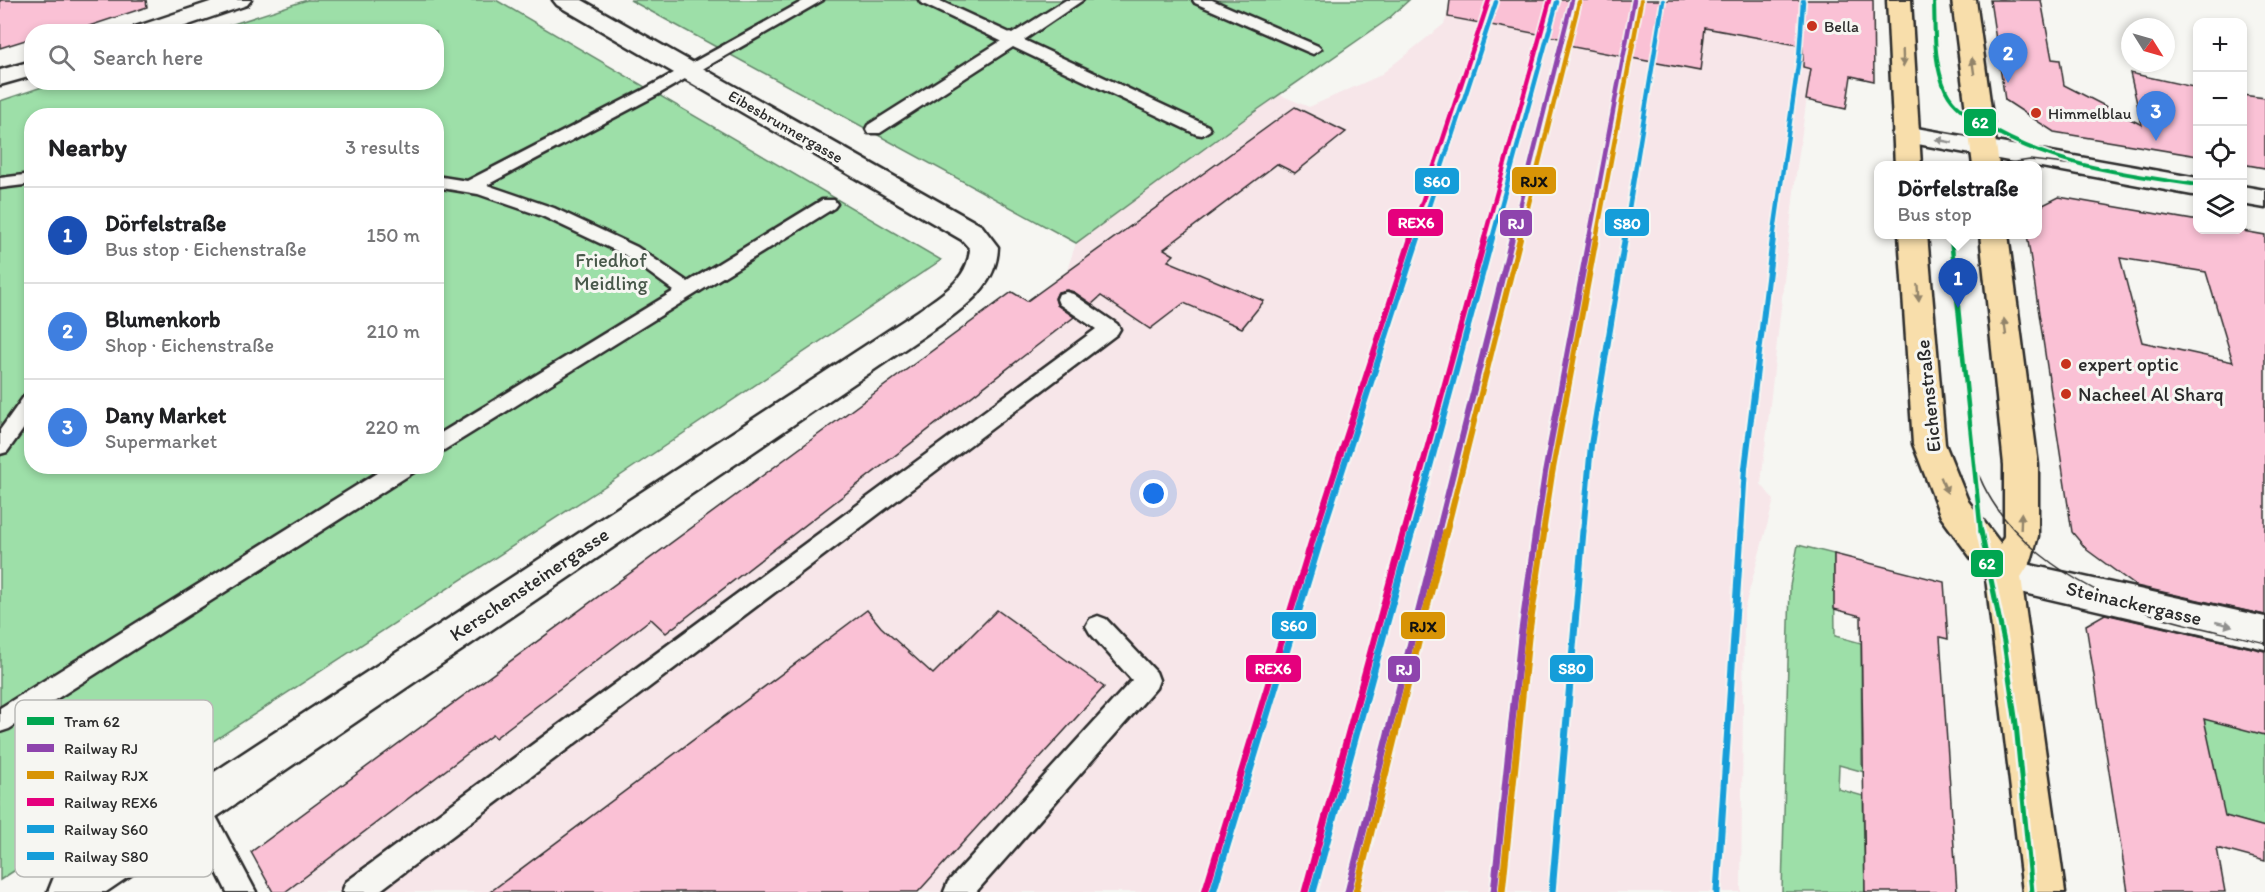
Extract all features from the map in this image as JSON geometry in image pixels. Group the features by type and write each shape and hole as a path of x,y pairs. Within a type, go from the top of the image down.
{"main road":[{"path":"1899,0 1908,161"},
{"path":"1964,0 1985,157"},
{"name":"Eichenstraße","path":"1913,239 1929,444 1953,507 2003,574 2044,892"},
{"path":"1995,239 2021,465 2021,536 2013,561 2003,574"}],"street":[{"path":"167,24 239,0"},
{"name":"Eibesbrunnergasse","path":"565,0 972,233 984,247 982,267"},
{"path":"0,78 24,70"},
{"path":"1905,134 1985,157 2012,161"},
{"path":"2042,165 2193,187"},
{"path":"2247,196 2265,199"},
{"name":"Kerschensteinergasse","path":"213,795 929,318 958,297 974,281 982,267"},
{"name":"Steinackergasse","path":"2003,574 2265,633"},
{"name":"Kerschensteinergasse","path":"69,892 91,877"}],"lane":[{"path":"471,186 689,71 816,0"},
{"path":"926,0 1202,130"},
{"path":"874,129 1076,0"},
{"path":"1200,0 1313,49"},
{"path":"0,183 24,180"},
{"path":"444,182 471,186 548,212 631,251 688,292"},
{"path":"444,442 828,204"},
{"path":"356,892 1110,329 1066,299"},
{"path":"0,446 24,412"},
{"path":"33,700 393,474"},
{"path":"958,892 1147,680 1098,626"},
{"path":"0,721 15,712"},
{"path":"213,838 242,892"}],"shaded area":[{"path":"1453,0 1812,0 1811,69 1796,174 1761,484 1774,500 1744,610 1741,892 273,892 251,852 1012,292 1046,313 1085,286 1066,273 1076,243 1250,115 1280,95 1309,107 1379,76 1444,24"}],"green space":[{"name":"Friedhof Meidling","path":"307,0 496,0 941,260 605,486 213,741 213,700 15,700 15,870 0,880 0,101 33,90 444,90 444,24 233,24"},
{"path":"630,0 1409,0 1387,20 1250,115 1076,243"},
{"path":"1798,545 1834,554 1835,636 1861,643 1862,765 1874,769 1875,775 1839,765 1838,789 1863,796 1865,892 1782,892 1790,586"},
{"path":"2200,710 2265,735 2265,827 2212,812 2215,769"}],"building":[{"path":"0,0 146,0 147,7 95,24 24,24 24,40 0,48"},
{"path":"1450,0 1873,0 1874,81 1851,76 1846,109 1806,100 1811,69 1803,67 1803,46 1705,28 1700,71 1568,46 1570,40 1448,17"},
{"path":"1990,0 2041,0 2052,59 2060,60 2064,85 2142,125 2130,73 2193,87 2193,155 2054,132 2005,100"},
{"path":"2247,96 2265,98 2265,168 2247,165"},
{"path":"1295,107 1346,132 1295,173 1277,164 1164,249 1174,255 1168,261 1264,301 1242,328 1184,303 1150,329 1101,296 1092,304 1074,292 1067,290 1058,292 1055,298 1057,305 1074,317 666,633 651,619 495,738 492,735 285,892 273,892 251,852 1012,292 1027,301"},
{"path":"2059,197 2193,220 2193,234 2247,234 2247,232 2265,235 2265,615 2136,586 2087,550 2072,532 2028,239 2042,239 2042,206","holes":["2120,258 2206,272 2233,362 2142,342"]},
{"path":"1834,554 1944,582 1948,639 1940,637 1957,892 1865,892 1861,616 1834,609"},
{"path":"867,610 881,627 933,674 997,610 1104,687 918,892 490,892"},
{"path":"2105,614 2265,651 2265,735 2204,719 2225,816 2265,827 2265,861 2217,848 2225,892 2128,892 2086,625"}],"tram line":[{"name":"62","path":"1934,0 1936,46 1942,81 1952,100 1970,116 2004,137 2056,159 2112,172 2193,184"},
{"path":"2023,161 2039,161"},
{"path":"2042,161 2100,168"},
{"name":"62","path":"1951,239 1975,489 1982,542 2004,642 2016,724 2032,892"},
{"path":"1971,450 1981,480 1997,508 2040,554 2067,573 2095,590 2154,615 2265,643"}],"rail line":[{"name":"REX6","path":"1205,892 1325,499 1489,0"},
{"name":"REX6","path":"1305,892 1550,0"},
{"name":"RJ","path":"1348,892 1572,0"},
{"name":"RJ","path":"1494,892 1521,637 1545,473 1634,0"},
{"name":"RJX","path":"1502,892 1528,638 1552,474 1641,1"},
{"name":"S80","path":"1552,892 1591,445 1663,1"},
{"name":"S80","path":"1717,892 1745,468 1773,238 1799,58 1803,1"},
{"name":"S60","path":"1213,892 1332,501 1496,2"},
{"name":"S60","path":"1313,892 1557,2"},
{"name":"RJX","path":"1356,892 1579,2"}],"place":[{"name":"Bella","path":"1812,26"},
{"name":"Blumenkorb","path":"2008,83"},
{"name":"Himmelblau","path":"2036,113"},
{"name":"Dany Market","path":"2156,141"},
{"name":"Dörfelstraße","path":"1958,308"},
{"name":"expert optic","path":"2066,364"},
{"name":"Nacheel Al Sharq","path":"2066,394"}]}
